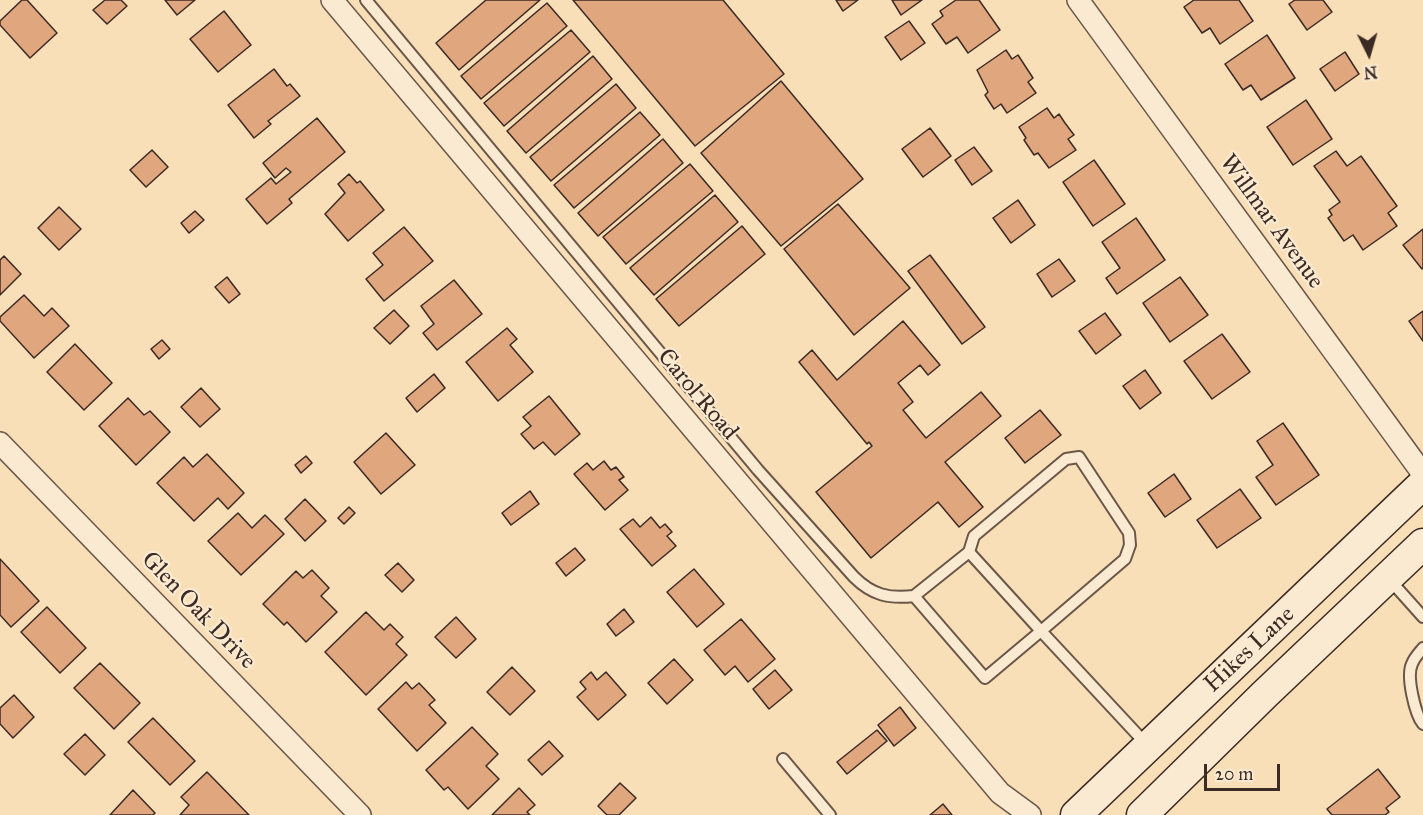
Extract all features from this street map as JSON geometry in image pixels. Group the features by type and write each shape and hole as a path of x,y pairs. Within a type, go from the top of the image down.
{"main road":[{"name":"Hikes Lane","path":"1076,815 1423,484"},
{"name":"Hikes Lane","path":"1142,815 1423,544"}],"street":[{"name":"Carol Road","path":"332,0 1000,793 1030,815"},
{"name":"Willmar Avenue","path":"1078,0 1423,474"},
{"name":"Glen Oak Drive","path":"0,443 360,815"}],"lane":[{"path":"366,0 758,470 867,590 887,597 914,596 969,552 974,536 983,526 1066,459 1079,457 1129,533 1130,545 1125,559 985,678 914,596"},
{"path":"969,552 1148,746"},
{"path":"1388,578 1423,617"},
{"path":"1423,648 1410,666 1411,685 1418,718 1423,724"},
{"path":"783,759 830,815"}],"building":[{"path":"22,0 27,0 57,33 30,58 0,25 0,21"},
{"path":"105,0 121,0 127,6 107,24 93,10"},
{"path":"165,0 195,0 177,15"},
{"path":"486,0 540,0 459,70 436,43"},
{"path":"573,0 723,0 784,74 695,146"},
{"path":"836,0 858,0 843,11"},
{"path":"892,0 922,0 901,15"},
{"path":"956,0 979,0 1000,30 968,53 957,37 946,44 932,24 943,16 940,11"},
{"path":"1194,0 1239,0 1253,21 1220,44 1210,28 1202,33 1184,7"},
{"path":"1295,0 1323,0 1332,12 1307,30 1289,4"},
{"path":"547,3 567,26 481,99 461,76"},
{"path":"224,11 251,45 218,72 190,39"},
{"path":"909,21 925,43 901,60 885,37"},
{"path":"571,30 590,52 504,126 484,103"},
{"path":"1267,35 1295,78 1261,100 1251,85 1243,90 1225,64"},
{"path":"1006,50 1012,59 1018,55 1033,78 1028,82 1036,93 1007,113 1001,104 994,109 985,95 988,92 977,70"},
{"path":"1345,52 1359,74 1335,91 1320,69"},
{"path":"593,56 612,79 526,153 507,131"},
{"path":"274,69 287,86 290,84 300,96 268,121 271,124 254,138 228,105"},
{"path":"781,81 863,179 781,246 701,153"},
{"path":"616,84 636,108 551,181 530,157"},
{"path":"1306,100 1332,139 1293,165 1267,127"},
{"path":"1047,108 1054,118 1059,114 1074,135 1068,139 1076,150 1049,168 1038,153 1034,155 1019,127"},
{"path":"640,112 660,135 574,208 554,185"},
{"path":"317,118 345,152 289,199 292,203 267,224 246,199 271,178 276,184 291,172 286,168 275,178 263,163"},
{"path":"930,128 951,156 923,177 902,149"},
{"path":"663,139 683,163 598,236 578,213"},
{"path":"974,147 992,171 972,185 955,160"},
{"path":"152,150 168,167 146,187 130,170"},
{"path":"1336,151 1347,166 1361,156 1397,206 1388,213 1397,226 1363,250 1353,235 1344,241 1328,218 1332,215 1329,210 1340,202 1314,166"},
{"path":"1094,160 1125,204 1093,226 1063,182"},
{"path":"690,164 713,191 626,264 603,237"},
{"path":"349,174 357,183 360,181 384,210 348,241 325,214 345,193 338,184"},
{"path":"715,195 738,222 654,295 630,268"},
{"path":"1018,200 1035,225 1011,243 993,218"},
{"path":"838,204 910,288 854,335 784,249"},
{"path":"59,207 81,229 59,250 38,228"},
{"path":"195,211 204,220 189,233 181,223"},
{"path":"1136,218 1165,260 1117,294 1106,278 1120,268 1102,242"},
{"path":"742,226 765,254 679,326 656,299"},
{"path":"404,227 433,261 384,301 366,279 383,265 373,253"},
{"path":"1423,229 1423,268 1422,269 1403,245"},
{"path":"930,255 985,327 962,344 908,271"},
{"path":"4,256 21,274 0,295 0,260"},
{"path":"1059,259 1075,281 1052,297 1037,274"},
{"path":"227,277 240,294 229,303 215,287"},
{"path":"1180,277 1208,315 1170,342 1143,303"},
{"path":"454,280 482,314 437,350 423,333 434,324 421,306"},
{"path":"24,295 44,316 52,308 69,326 34,358 0,321 0,317"},
{"path":"394,310 409,326 390,344 374,328"},
{"path":"1423,311 1423,341 1409,321"},
{"path":"1105,313 1121,335 1096,354 1079,331"},
{"path":"903,321 940,365 928,375 920,365 898,383 913,402 903,410 926,438 981,392 1001,416 945,462 983,507 959,527 938,502 871,558 816,492 872,446 869,442 867,444 799,362 812,350 837,380"},
{"path":"507,328 517,339 510,345 533,372 498,401 466,362"},
{"path":"1222,334 1250,372 1212,399 1184,361"},
{"path":"162,340 170,349 159,359 151,349"},
{"path":"75,344 112,383 84,410 47,372"},
{"path":"1145,370 1161,393 1140,409 1123,386"},
{"path":"434,374 445,388 417,412 406,398"},
{"path":"201,388 220,409 200,427 181,407"},
{"path":"549,396 580,434 555,455 543,442 534,449 521,434 531,426 523,417"},
{"path":"128,398 144,415 150,411 170,432 136,465 99,426"},
{"path":"1040,410 1061,435 1025,463 1005,438"},
{"path":"1283,423 1319,475 1276,505 1256,477 1273,465 1257,441"},
{"path":"386,433 415,465 381,494 354,462"},
{"path":"207,454 244,493 228,509 218,498 194,521 157,483 184,457 193,467"},
{"path":"306,456 312,463 301,473 295,465"},
{"path":"604,461 611,470 616,467 624,477 619,480 628,490 605,510 574,474 587,463 593,470"},
{"path":"1174,474 1191,499 1165,517 1148,493"},
{"path":"1240,489 1261,518 1217,548 1197,520"},
{"path":"530,491 539,504 511,525 502,513"},
{"path":"305,499 326,521 305,541 285,519"},
{"path":"349,507 355,513 344,524 338,518"},
{"path":"238,513 252,528 265,515 284,534 241,575 208,541"},
{"path":"651,517 660,528 665,524 672,532 667,536 676,546 652,566 620,529 633,519 640,527"},
{"path":"575,548 585,560 566,576 556,563"},
{"path":"0,559 39,601 11,627 0,615"},
{"path":"398,563 414,580 402,592 385,575"},
{"path":"694,569 724,604 697,627 667,592"},
{"path":"312,570 329,588 321,596 337,612 306,642 287,622 284,625 263,604 296,571 303,578"},
{"path":"47,607 86,648 60,673 21,632"},
{"path":"624,609 634,622 616,636 607,624"},
{"path":"366,612 384,630 390,624 403,637 396,644 407,655 366,695 325,652"},
{"path":"456,617 476,639 456,658 435,637"},
{"path":"741,619 775,659 748,682 735,666 725,675 704,650"},
{"path":"674,659 693,680 667,704 648,683"},
{"path":"100,663 140,703 114,729 74,688"},
{"path":"512,667 535,691 510,715 487,692"},
{"path":"775,670 792,690 769,709 753,689"},
{"path":"591,672 597,680 606,672 626,695 598,720 577,697 586,689 580,682"},
{"path":"406,682 412,689 419,683 435,700 429,705 446,723 417,751 378,709"},
{"path":"14,695 34,717 13,738 0,724 0,708"},
{"path":"900,707 916,728 894,746 878,725"},
{"path":"153,718 195,761 170,785 128,742"},
{"path":"472,727 498,754 486,766 499,779 468,809 448,787 444,790 426,770"},
{"path":"877,730 887,741 847,774 837,762"},
{"path":"85,734 105,755 85,775 64,754"},
{"path":"549,741 563,756 542,775 528,760"},
{"path":"1378,769 1400,797 1386,808 1389,812 1385,815 1332,815 1327,809"},
{"path":"207,772 249,815 180,815 189,805 181,797"},
{"path":"620,783 636,798 619,815 607,815 598,806"},
{"path":"519,788 535,805 527,812 530,815 492,815"},
{"path":"133,790 155,813 153,815 110,815"},
{"path":"943,804 952,815 930,815"}]}
